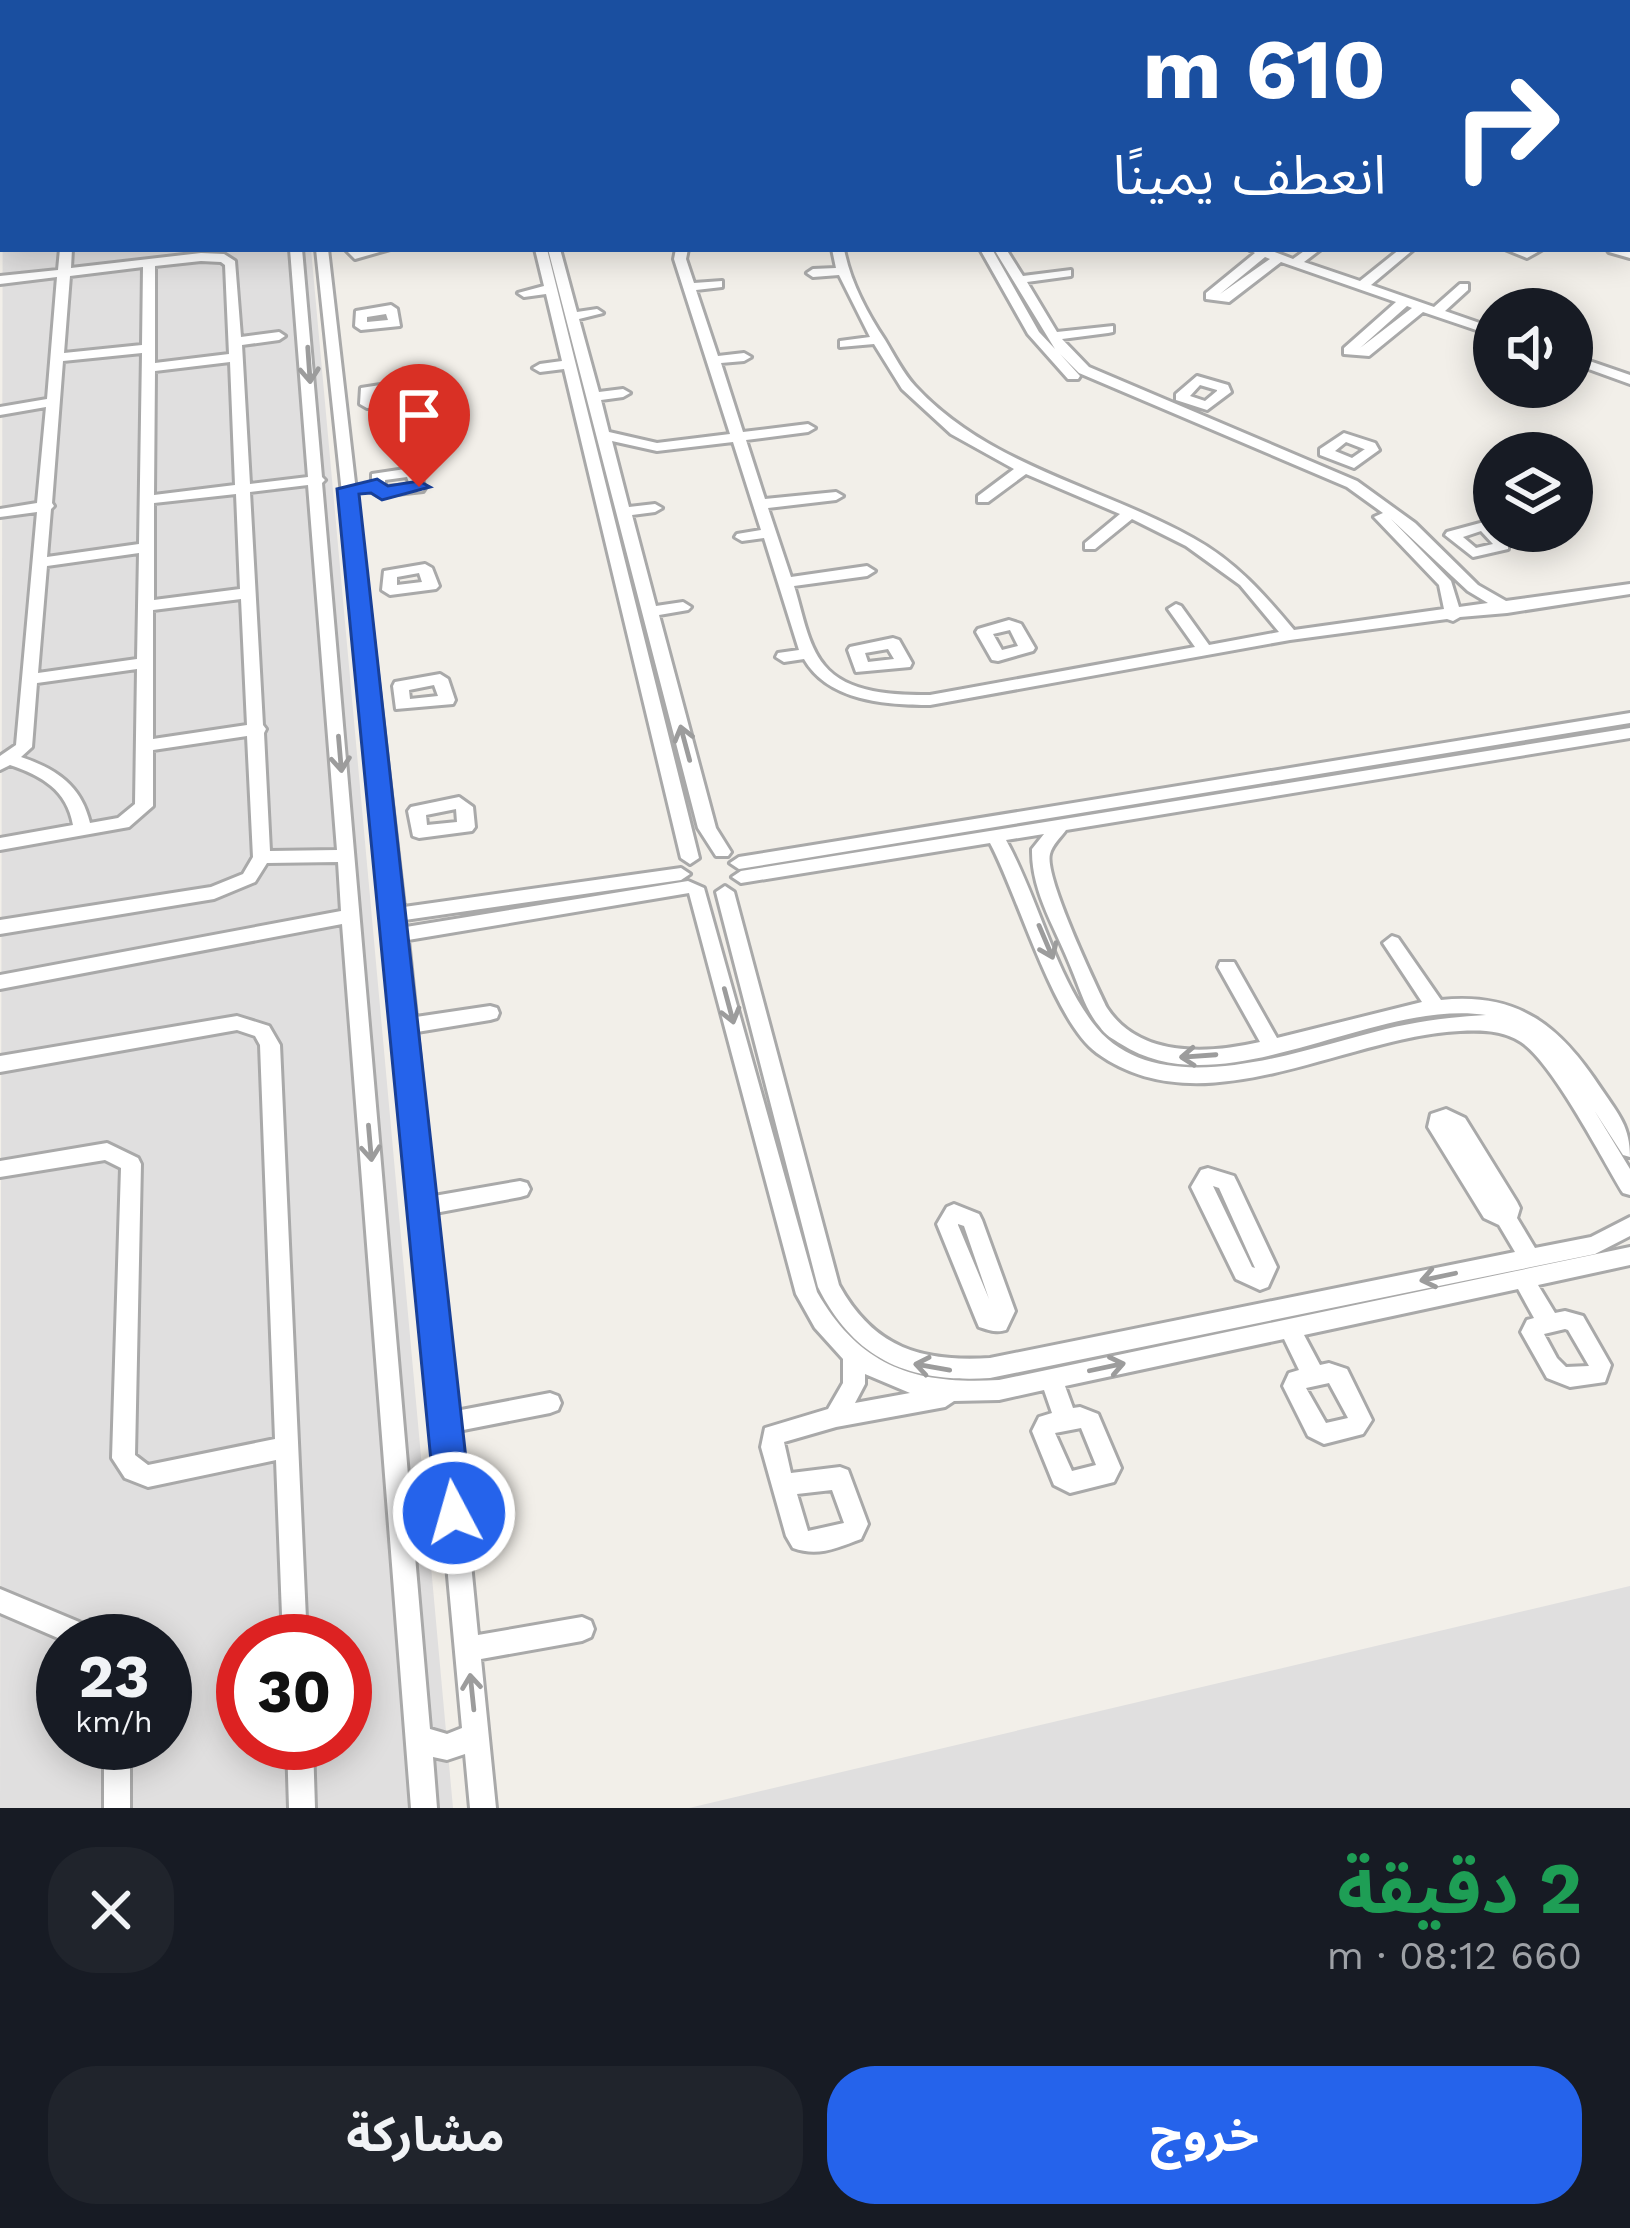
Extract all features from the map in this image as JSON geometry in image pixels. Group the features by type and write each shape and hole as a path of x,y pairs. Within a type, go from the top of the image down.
{"street":[{"path":"6,762 24,747 66,252"},
{"path":"296,252 424,1808"},
{"path":"322,252 396,925 484,1808"},
{"path":"542,252 551,289 593,397 623,512 689,878 807,1294 818,1318 854,1359 909,1385 969,1393"},
{"path":"555,252 572,316 571,364 631,573 650,612 707,828 735,878 778,1093 829,1288 853,1328 902,1361 959,1372 1282,1319 1527,1268 1630,1256"},
{"path":"683,252 812,660 842,686 889,700 930,700 1290,635 1630,590"},
{"path":"836,252 893,371 932,415 966,441 1024,470 1130,513 1227,562 1260,592 1290,635"},
{"path":"988,252 1034,334 1066,371 1104,394 1215,432 1329,463 1434,547 1474,588 1507,608"},
{"path":"1002,252 1054,337 1094,376 1317,478 1379,516 1446,584 1453,616"},
{"path":"1258,252 1211,298 1225,299 1279,258"},
{"path":"1262,252 1473,325"},
{"path":"1295,263 1311,252"},
{"path":"1362,286 1404,252"},
{"path":"0,280 209,256 229,260 262,857 250,878 214,893 0,927"},
{"path":"0,844 122,823 141,812 146,745 149,262"},
{"path":"813,273 844,271"},
{"path":"1018,280 1066,273"},
{"path":"1227,281 1242,286"},
{"path":"690,287 718,284"},
{"path":"1405,301 1350,352 1362,354 1464,287"},
{"path":"524,292 551,289"},
{"path":"572,316 597,314"},
{"path":"329,323 359,320"},
{"path":"1054,337 1108,329"},
{"path":"1365,334 1381,340"},
{"path":"148,368 279,336"},
{"path":"844,344 875,340"},
{"path":"58,358 148,348"},
{"path":"715,361 744,356"},
{"path":"540,368 571,364"},
{"path":"1593,367 1630,380"},
{"path":"593,397 623,393"},
{"path":"338,402 365,398"},
{"path":"0,411 54,402"},
{"path":"1180,413 1193,402"},
{"path":"603,435 657,447 742,440 808,428"},
{"path":"612,470 657,447"},
{"path":"983,499 1024,470"},
{"path":"147,500 318,481"},
{"path":"348,489 377,485"},
{"path":"762,504 836,496"},
{"path":"0,513 47,506"},
{"path":"623,512 655,508"},
{"path":"1090,546 1130,513"},
{"path":"742,537 771,533"},
{"path":"1434,547 1458,541"},
{"path":"42,562 147,547"},
{"path":"787,582 867,571"},
{"path":"359,587 388,583"},
{"path":"146,606 248,593"},
{"path":"650,612 682,607"},
{"path":"1176,609 1205,651"},
{"path":"1012,654 1028,683"},
{"path":"784,657 858,659"},
{"path":"31,679 146,663"},
{"path":"372,701 400,696"},
{"path":"735,878 1630,718"},
{"path":"146,745 258,729"},
{"path":"396,925 689,878 735,878 1059,828 1630,734"},
{"path":"6,762 42,770 66,785 80,806 83,830"},
{"path":"384,829 416,823"},
{"path":"1059,828 1041,849 1042,874 1110,1027 1137,1046 1176,1058 1437,1010 1488,1007 1541,1029 1622,1123 1630,1148"},
{"path":"995,836 1080,1020 1126,1063 1153,1074 1203,1078 1474,1022 1517,1029 1538,1046 1628,1181"},
{"path":"689,878 722,852"},
{"path":"262,857 348,856"},
{"path":"0,982 352,916"},
{"path":"1393,943 1437,1010"},
{"path":"1227,967 1270,1043"},
{"path":"406,1026 490,1013"},
{"path":"0,1064 237,1023 262,1031 270,1045 294,1614"},
{"path":"1354,1025 1366,1044"},
{"path":"754,1097 778,1093"},
{"path":"0,1169 107,1151 130,1164 123,1458 133,1470 148,1476 287,1447"},
{"path":"1473,1166 1491,1212 1506,1219 1549,1324"},
{"path":"424,1206 520,1189"},
{"path":"954,1213 970,1215 1005,1316 998,1323 987,1320 947,1224 954,1213"},
{"path":"1527,1268 1622,1235 1630,1226"},
{"path":"965,1268 988,1263"},
{"path":"1260,1281 1314,1376"},
{"path":"784,1485 773,1435 836,1417 1051,1379 1282,1319"},
{"path":"998,1323 1013,1363"},
{"path":"836,1417 850,1396 854,1359"},
{"path":"1051,1379 1066,1420"},
{"path":"445,1423 550,1403"},
{"path":"0,1601 36,1616"},
{"path":"467,1649 582,1629"},
{"path":"417,1735 431,1745 450,1747 476,1733"},
{"path":"117,1770 117,1808"},
{"path":"301,1770 302,1808"}],"shaded area":[{"path":"3,252 311,252 453,1808 0,1808"},
{"path":"1630,1586 1630,1808 689,1808"}],"route":[{"path":"419,487 382,494 377,485 348,489 398,934 454,1513"}]}
